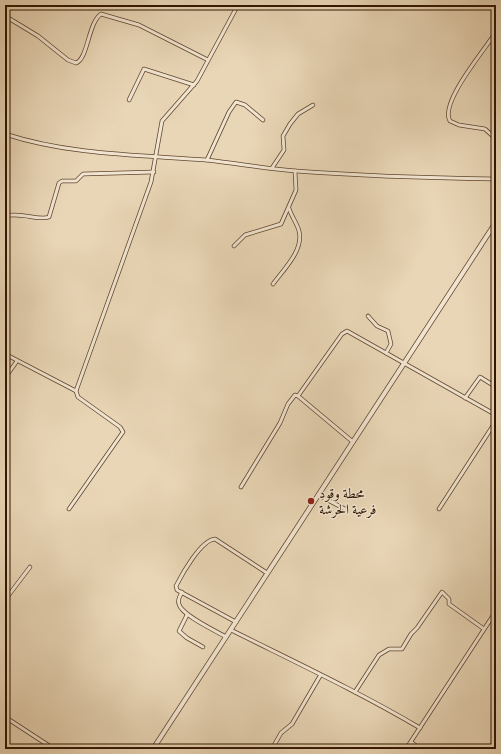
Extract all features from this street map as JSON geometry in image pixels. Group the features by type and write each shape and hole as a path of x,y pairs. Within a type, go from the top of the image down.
{"street":[{"path":"69,509 123,432 120,427 78,397 76,391 154,172 162,121 194,85 238,5"},
{"path":"5,16 38,36 68,60 76,63 82,58 88,37 101,14 139,25 208,60"},
{"path":"496,32 460,82 451,102 449,116 450,121 485,129 496,139"},
{"path":"129,100 143,70 194,85"},
{"path":"207,160 229,112 236,102 245,105 263,120"},
{"path":"272,168 283,151 283,136 293,120 298,114 313,106"},
{"path":"5,134 38,144 157,157 207,160 295,171 428,178 496,179"},
{"path":"234,246 245,235 280,225 296,190 295,171"},
{"path":"5,216 20,214 43,218 49,217 59,184 62,181 76,181 83,174 154,172"},
{"path":"273,284 296,252 299,242 299,231 289,208"},
{"path":"153,749 404,363 494,229 496,222"},
{"path":"368,316 377,326 388,331 391,344 386,353"},
{"path":"241,487 280,423 290,401 294,396 298,396 344,332 349,332 496,415"},
{"path":"5,354 76,391"},
{"path":"5,378 17,361"},
{"path":"465,398 480,378 496,387"},
{"path":"298,396 353,442"},
{"path":"439,509 496,421"},
{"path":"318,495 345,509"},
{"path":"236,622 182,592 176,587 180,579 196,555 211,540 218,540 267,573"},
{"path":"5,600 30,567"},
{"path":"182,592 178,604 187,614 226,637"},
{"path":"355,692 381,653 389,649 402,649 411,634 417,628 442,592 449,599 449,604 484,629"},
{"path":"406,749 496,611"},
{"path":"187,614 179,632 203,647"},
{"path":"231,630 320,676 342,684 420,728"},
{"path":"272,749 281,733 292,724 320,676"},
{"path":"5,717 54,749"},
{"path":"411,742 420,749"}],"place":[{"name":"محطة وقود فرعية الحرشة","path":"311,501"}]}
